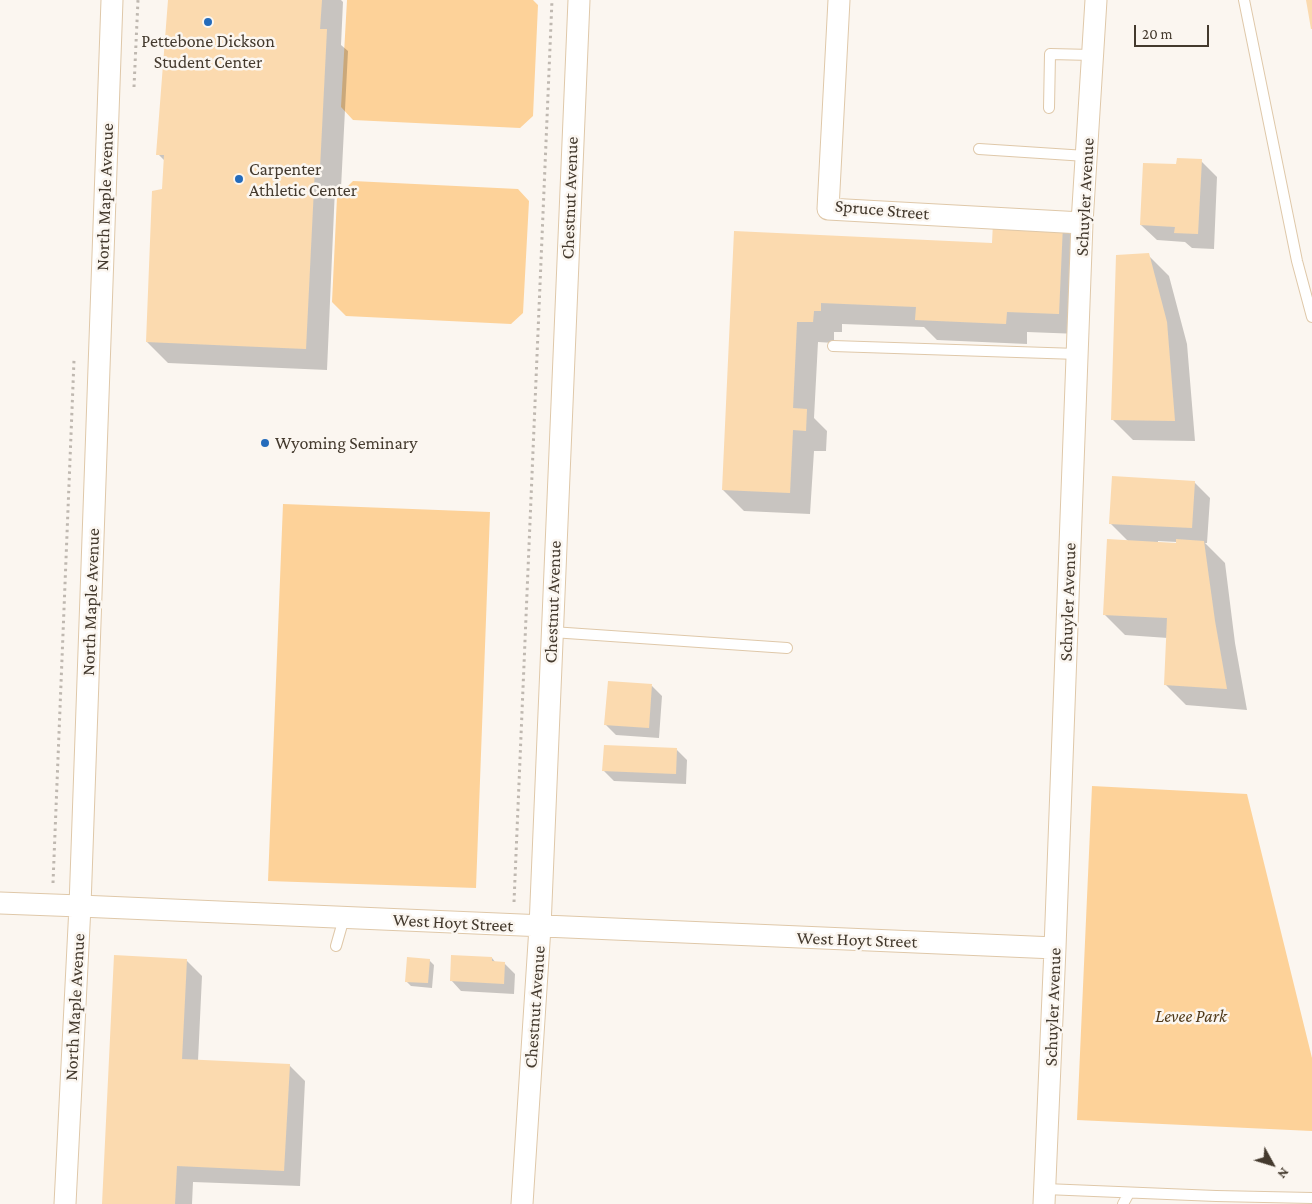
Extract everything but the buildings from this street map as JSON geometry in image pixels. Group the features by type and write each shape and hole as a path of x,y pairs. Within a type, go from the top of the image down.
{"street":[{"name":"North Maple Avenue","path":"65,1204 80,906 112,0"},
{"name":"Chestnut Avenue","path":"522,1204 540,927 579,0"},
{"name":"Spruce Street","path":"839,0 828,209 1082,223"},
{"name":"Schuyler Avenue","path":"1044,1196 1082,223 1096,0"},
{"name":"West Hoyt Street","path":"0,903 1055,948"}],"lane":[{"path":"1244,0 1296,261 1312,317"},
{"path":"1049,108 1050,54 1092,55"},
{"path":"980,149 1086,156"},
{"path":"833,346 1078,354"},
{"path":"552,632 787,648"},
{"path":"336,946 344,918"},
{"path":"1044,1196 1128,1193 1312,1198"},
{"path":"1123,1204 1128,1193"}],"path":[{"path":"134,90 138,0"},
{"path":"505,902 515,902 552,0"},
{"path":"53,884 74,357"}],"green space":[{"path":"347,0 533,0 538,5 533,116 520,128 353,120 341,107"},
{"path":"353,181 518,189 529,201 523,313 511,324 346,316 332,302 337,197"},
{"path":"283,504 490,512 476,888 268,881"},
{"name":"Levee Park","path":"1092,786 1247,794 1312,1058 1312,1131 1077,1120"}],"place":[{"name":"Pettebone Dickson Student Center","path":"208,22"},
{"name":"Carpenter Athletic Center","path":"239,179"},
{"name":"Wyoming Seminary","path":"265,443"}]}
